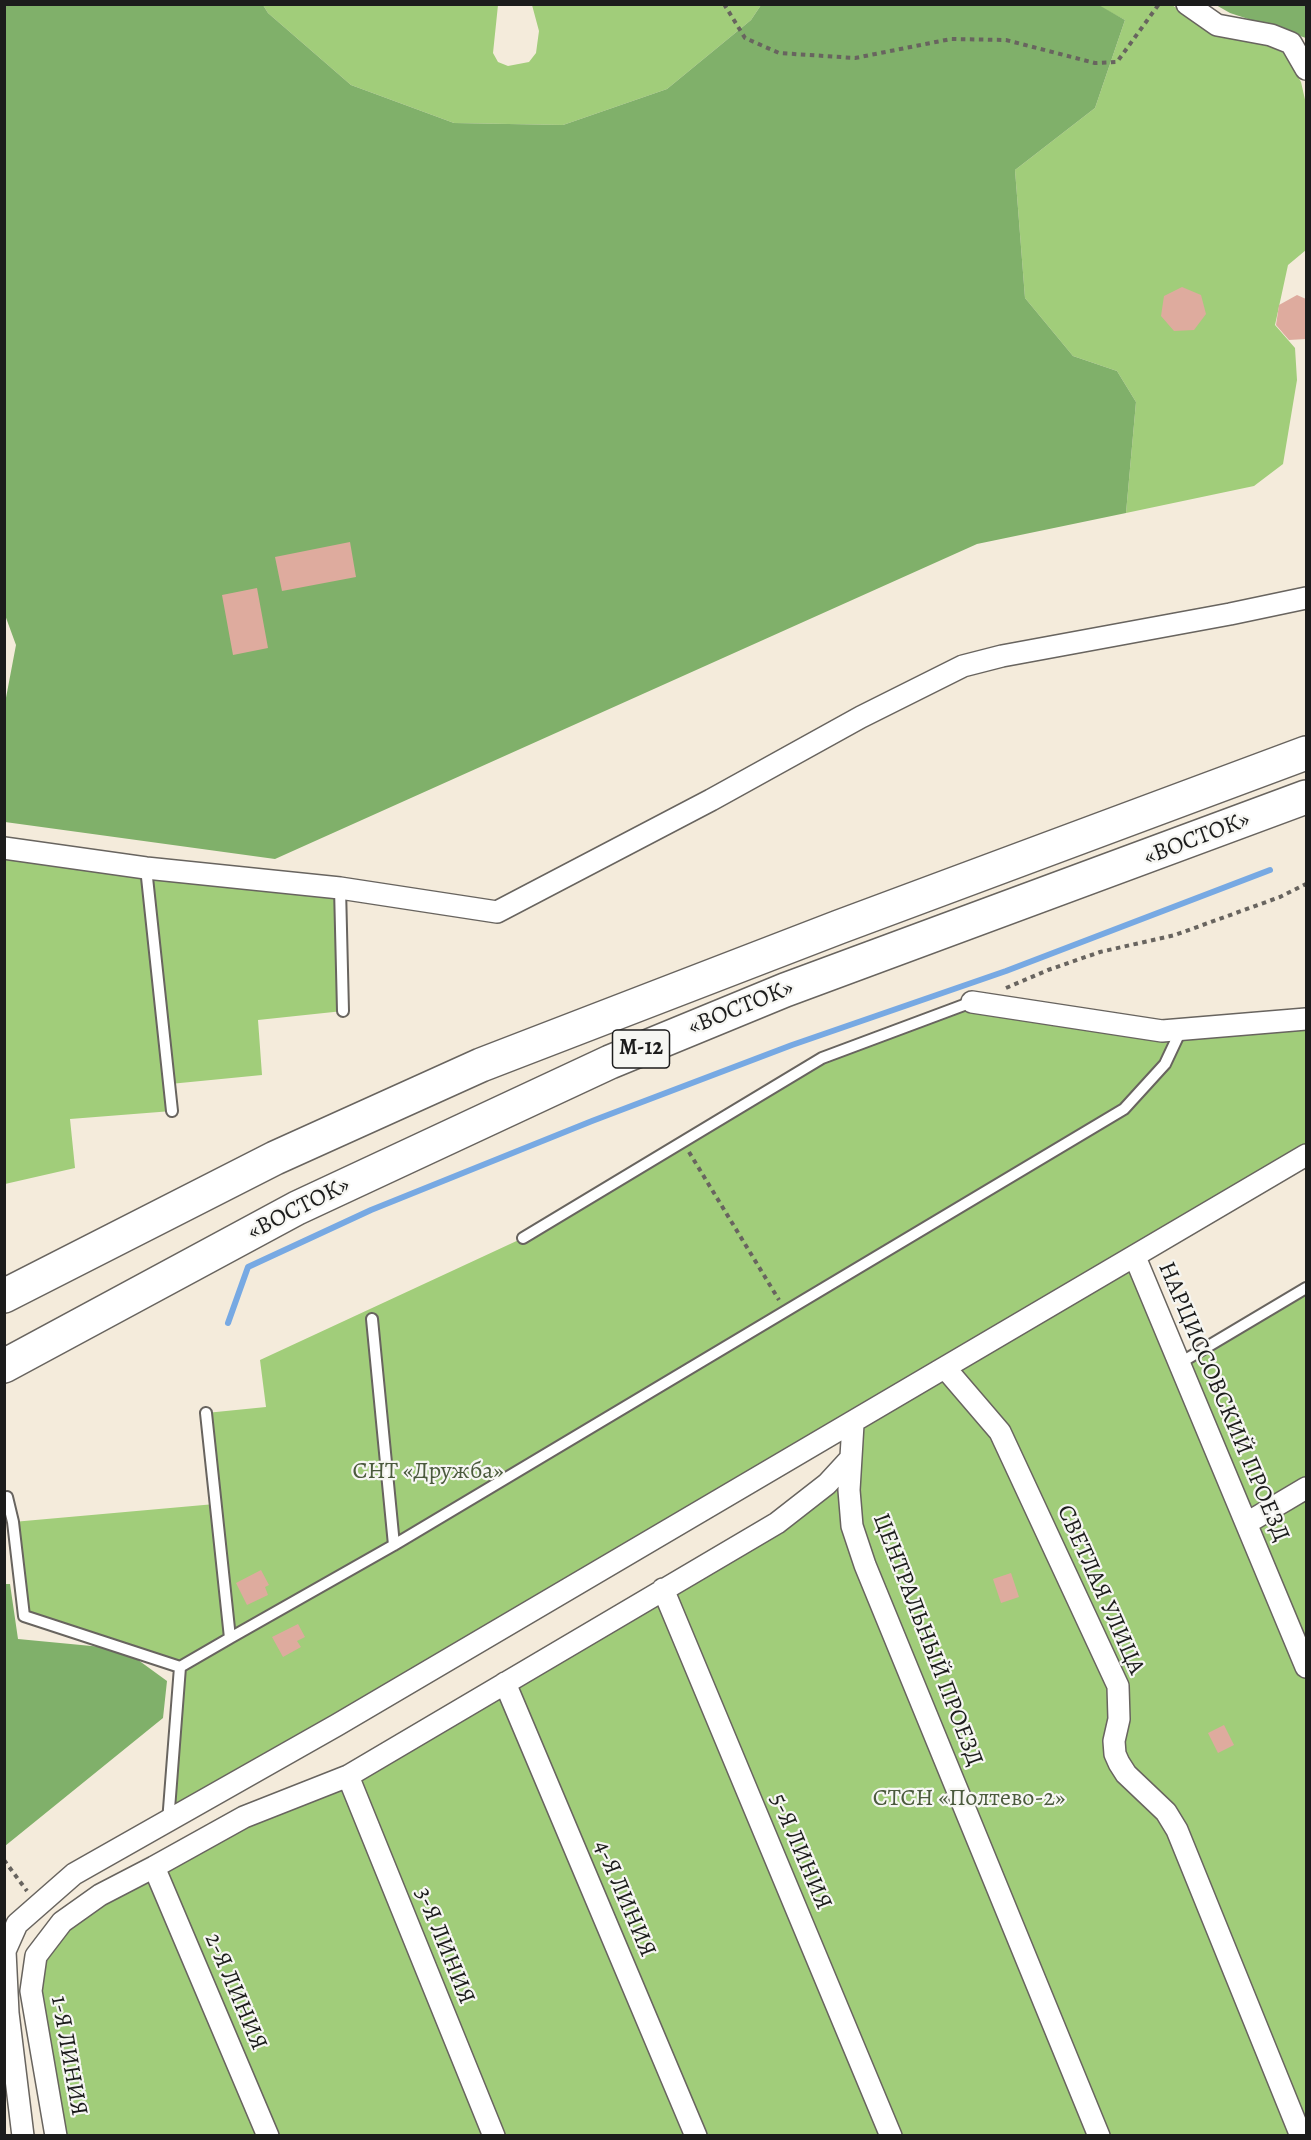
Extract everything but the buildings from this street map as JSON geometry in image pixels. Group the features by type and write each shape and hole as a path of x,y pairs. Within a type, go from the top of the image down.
{"highway":[{"name":"«ВОСТОК»","path":"4,1296 275,1158 481,1065 839,927 1306,753"},
{"name":"«ВОСТОК»","path":"4,1366 297,1208 610,1062 785,990 1306,797"}],"street":[{"path":"1187,4 1217,25 1271,35 1291,44 1306,69"},
{"path":"4,848 146,868 340,888 497,912 711,800 861,717 963,666 1002,656 1306,598"},
{"path":"972,1002 1162,1031 1306,1019"},
{"path":"23,2136 8,2013 5,1951 17,1924 74,1874 168,1822 852,1424 1306,1155"},
{"name":"НАРЦИССОВСКИЙ ПРОЕЗД","path":"1135,1257 1306,1666"},
{"name":"СВЕТЛАЯ УЛИЦА","path":"945,1369 1000,1432 1089,1622 1118,1686 1119,1719 1114,1741 1115,1754 1126,1774 1166,1812 1177,1830 1301,2136"},
{"name":"ЦЕНТРАЛЬНЫЙ ПРОЕЗД","path":"852,1424 849,1490 852,1526 865,1565 1099,2136"},
{"name":"1-Я ЛИНИЯ","path":"56,2136 31,1991 36,1956 62,1922 100,1895 244,1817 348,1776 777,1523 826,1484 850,1459"},
{"path":"1246,1523 1306,1488"},
{"name":"5-Я ЛИНИЯ","path":"663,1589 891,2136"},
{"name":"4-Я ЛИНИЯ","path":"505,1683 696,2136"},
{"name":"3-Я ЛИНИЯ","path":"348,1776 494,2136"},
{"name":"2-Я ЛИНИЯ","path":"154,1867 268,2136"}],"lane":[{"path":"146,868 172,1110"},
{"path":"340,888 343,1011"},
{"path":"523,1238 822,1058 972,1002"},
{"path":"7,1497 13,1522 24,1616 180,1667 394,1545 1124,1109 1165,1064 1181,1030"},
{"path":"1180,1363 1306,1288"},
{"path":"372,1319 394,1545"},
{"path":"206,1413 230,1638"},
{"path":"168,1822 180,1667"}],"path":[{"path":"724,4 745,38 779,53 855,58 951,39 1006,40 1095,63 1117,62 1159,4"},
{"path":"972,1002 1048,970 1100,952 1175,935 1280,897 1306,884"},
{"path":"683,1142 785,1311"},
{"path":"4,1860 38,1905"}],"green space":[{"path":"1097,4 1125,20 1095,108 1015,170 1025,298 1073,356 1117,371 1136,402 1126,513 977,544 275,859 5,822 5,703 16,645 5,615 5,5 263,5 268,13 351,85 454,123 563,125 667,89 751,20 761,5"},
{"path":"263,5 498,5 493,53 498,62 508,66 529,62 536,53 539,31 532,5 761,5 751,20 667,89 563,125 454,123 351,85 268,13"},
{"path":"1097,5 1172,5 1216,35 1266,45 1284,53 1301,82 1306,104 1306,250 1288,265 1275,325 1295,348 1297,380 1283,464 1254,486 1126,513 1136,402 1117,371 1073,356 1025,298 1015,170 1095,108 1125,20"},
{"path":"1216,5 1306,5 1306,38 1230,13"},
{"path":"5,847 340,888 343,1011 258,1020 262,1075 170,1084 172,1111 70,1119 75,1168 5,1184"},
{"name":"СТСН «Полтево-2»","path":"972,1002 1162,1031 1306,1019 1306,1155 1135,1257 1180,1363 1306,1288 1306,2135 56,2135 36,1956 100,1895 348,1776 777,1523 850,1459 852,1424 168,1822 180,1667 24,1616 13,1522 215,1504 206,1413 266,1407 260,1360 523,1238 822,1058"},
{"path":"4,1584 10,1584 18,1639 123,1649 167,1681 163,1718 5,1846"}],"waterway":[{"path":"228,1323 248,1267 371,1210 592,1121 792,1045 1006,971 1270,870"}],"park label":[{"name":"СНТ «Дружба»","path":"428,1472"}]}
